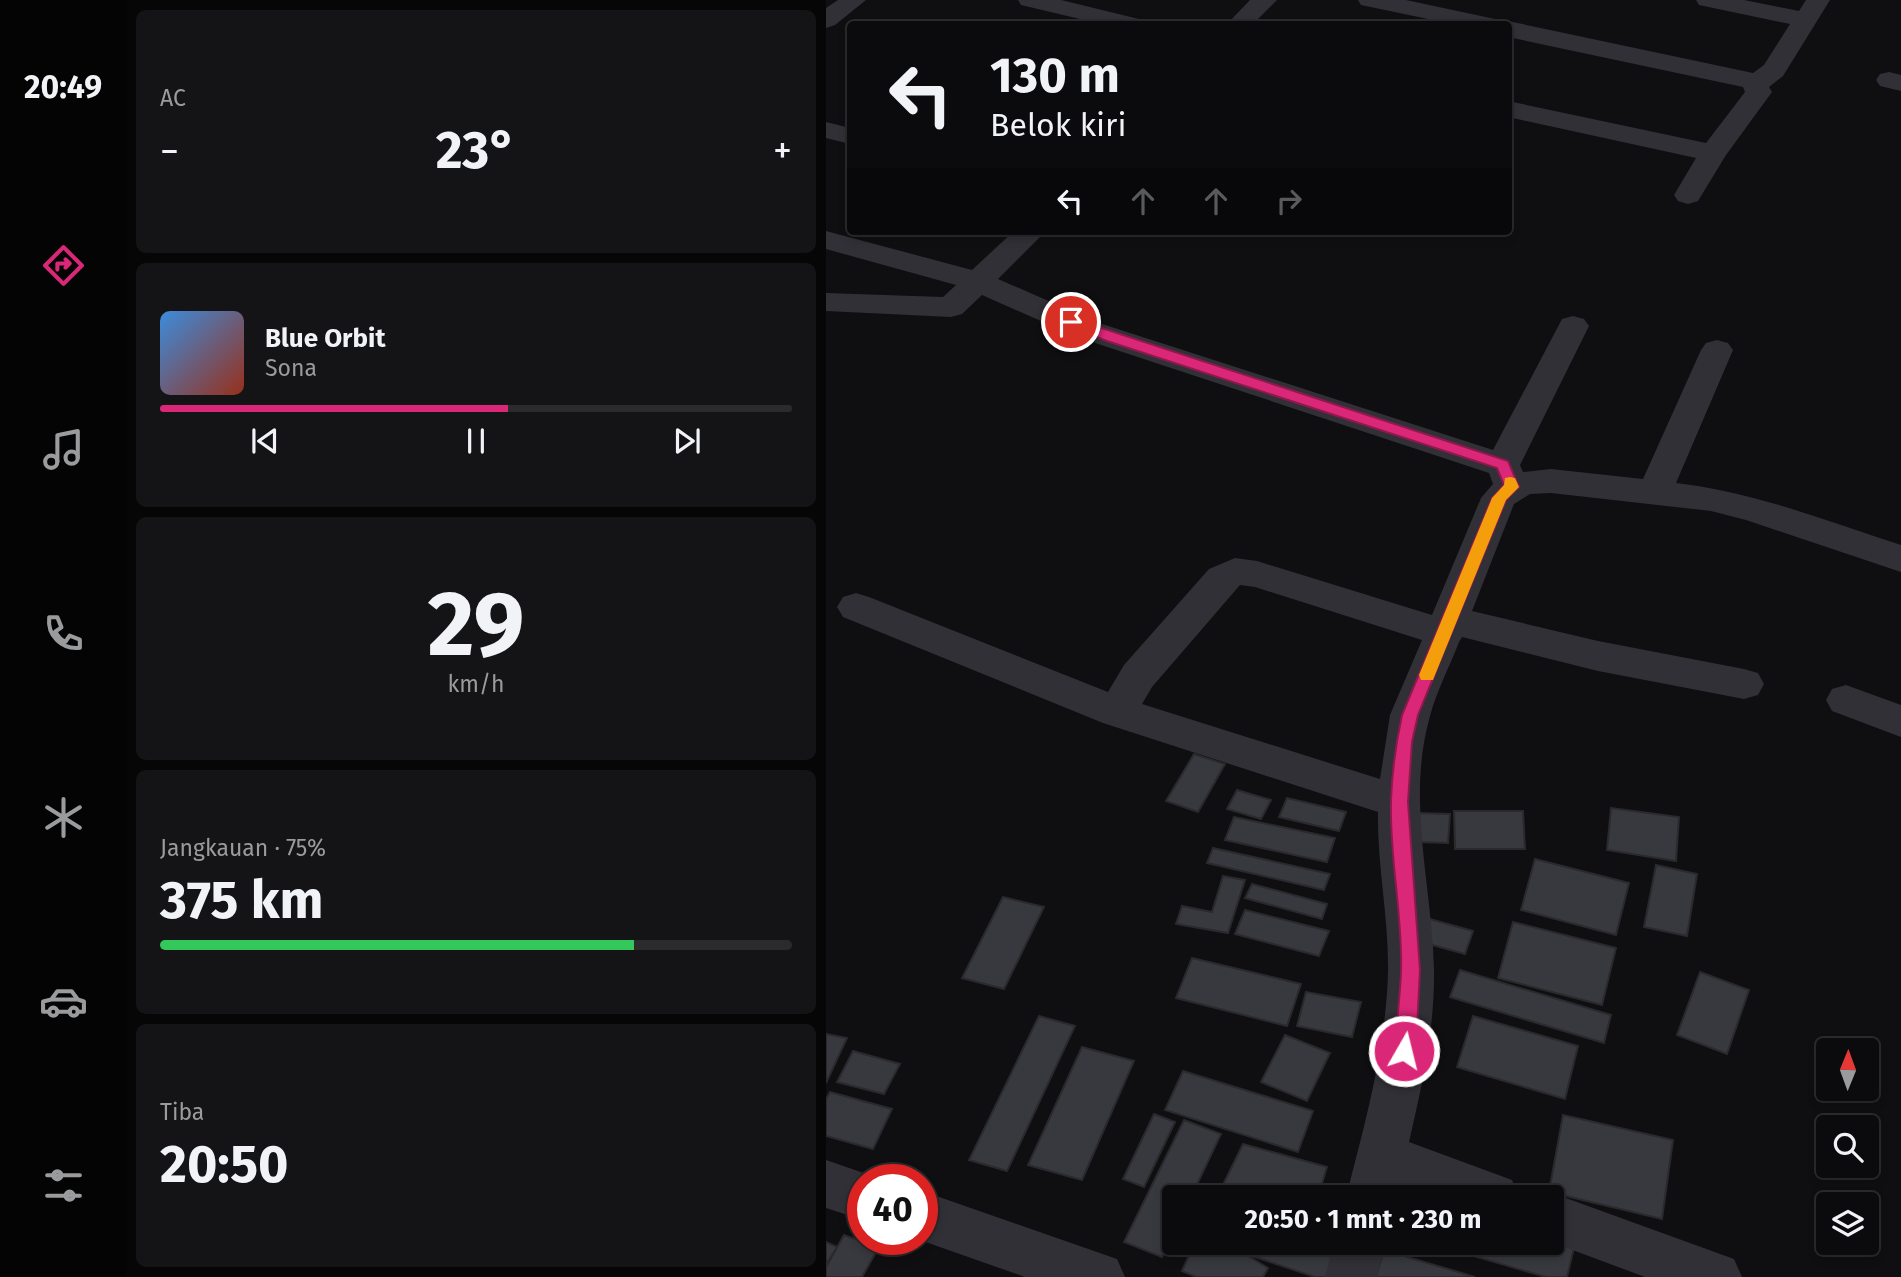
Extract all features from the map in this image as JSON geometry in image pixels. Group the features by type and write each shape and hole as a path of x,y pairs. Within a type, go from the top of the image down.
{"street":[{"path":"826,20 854,0"},
{"path":"1030,0 1118,21"},
{"path":"1242,21 1265,0"},
{"path":"1370,0 1418,5 1475,21"},
{"path":"1708,0 1812,10 1774,70 1756,84"},
{"path":"826,30 847,35"},
{"path":"1512,30 1756,84"},
{"path":"1688,195 1713,153 1759,92 1756,84"},
{"path":"1512,110 1713,153"},
{"path":"826,130 847,135"},
{"path":"826,302 951,307 1027,235"},
{"path":"826,240 976,281 1088,330 1508,476 1528,481 1551,481 1711,499 1753,509 1901,559"},
{"path":"1423,1185 1376,1177 1408,1028 1411,970 1399,802 1404,742 1410,715 1573,326"},
{"path":"1654,493 1717,349"},
{"path":"1117,712 1138,676 1157,653 1222,578 1235,571 1447,626 1744,684"},
{"path":"856,607 1117,712 1399,802"},
{"path":"1846,700 1901,721"},
{"path":"826,1184 847,1191"},
{"path":"938,1222 1099,1277"},
{"path":"1564,1222 1716,1277"},
{"path":"1351,1277 1357,1255"}],"building":[{"path":"1194,754 1225,764 1198,812 1166,801"},
{"path":"1237,790 1271,800 1261,819 1227,809"},
{"path":"1287,798 1346,812 1339,831 1279,817"},
{"path":"1611,808 1679,817 1676,861 1607,850"},
{"path":"1454,811 1523,811 1525,849 1455,849"},
{"path":"1419,813 1450,814 1448,843 1417,842"},
{"path":"1234,817 1335,838 1327,862 1225,840"},
{"path":"1213,848 1330,874 1324,890 1207,863"},
{"path":"1535,859 1629,883 1616,935 1521,910"},
{"path":"1656,865 1697,874 1687,936 1644,927"},
{"path":"1223,876 1245,880 1228,933 1176,924 1182,906 1212,912"},
{"path":"1252,884 1327,904 1322,919 1245,898"},
{"path":"1003,897 1044,907 1004,989 962,978"},
{"path":"1245,910 1329,931 1319,956 1235,934"},
{"path":"1426,918 1473,931 1465,954 1418,941"},
{"path":"1513,922 1616,948 1602,1005 1498,978"},
{"path":"1192,958 1301,984 1287,1026 1176,998"},
{"path":"1460,970 1611,1015 1604,1043 1450,997"},
{"path":"1700,972 1749,990 1727,1054 1677,1035"},
{"path":"1306,992 1361,1002 1352,1037 1297,1026"},
{"path":"1039,1016 1075,1026 1007,1171 969,1160"},
{"path":"1473,1016 1578,1046 1565,1099 1457,1067"},
{"path":"826,1034 847,1038 826,1083"},
{"path":"1285,1035 1330,1053 1307,1101 1261,1082"},
{"path":"1082,1047 1134,1061 1082,1180 1028,1165"},
{"path":"853,1051 900,1064 884,1094 837,1082"},
{"path":"1183,1071 1313,1111 1298,1152 1165,1110"},
{"path":"830,1092 892,1109 873,1149 826,1136 826,1099"},
{"path":"1154,1114 1175,1122 1144,1187 1123,1179"},
{"path":"1563,1115 1673,1140 1662,1219 1564,1196 1564,1185 1550,1185"},
{"path":"1184,1120 1221,1134 1197,1185 1162,1185 1162,1257 1124,1242"},
{"path":"1243,1144 1327,1167 1322,1185 1223,1185"},
{"path":"844,1235 847,1236 847,1255 874,1255 862,1277 826,1277 826,1267"},
{"path":"1564,1236 1576,1239 1567,1277 1546,1277 1470,1255 1564,1255"},
{"path":"826,1242 837,1247 826,1265"},
{"path":"1189,1255 1247,1255 1268,1268 1263,1277 1196,1277 1182,1271"},
{"path":"1249,1255 1354,1255 1346,1277 1315,1277"},
{"path":"1383,1255 1401,1255 1475,1277 1376,1277"}],"slow traffic":[{"path":"1427,675 1499,498 1512,487 1510,482"}],"route":[{"path":"1071,322 1112,338 1503,465 1512,487 1499,498 1410,715 1404,742 1399,802 1411,970 1404,1051"}]}
